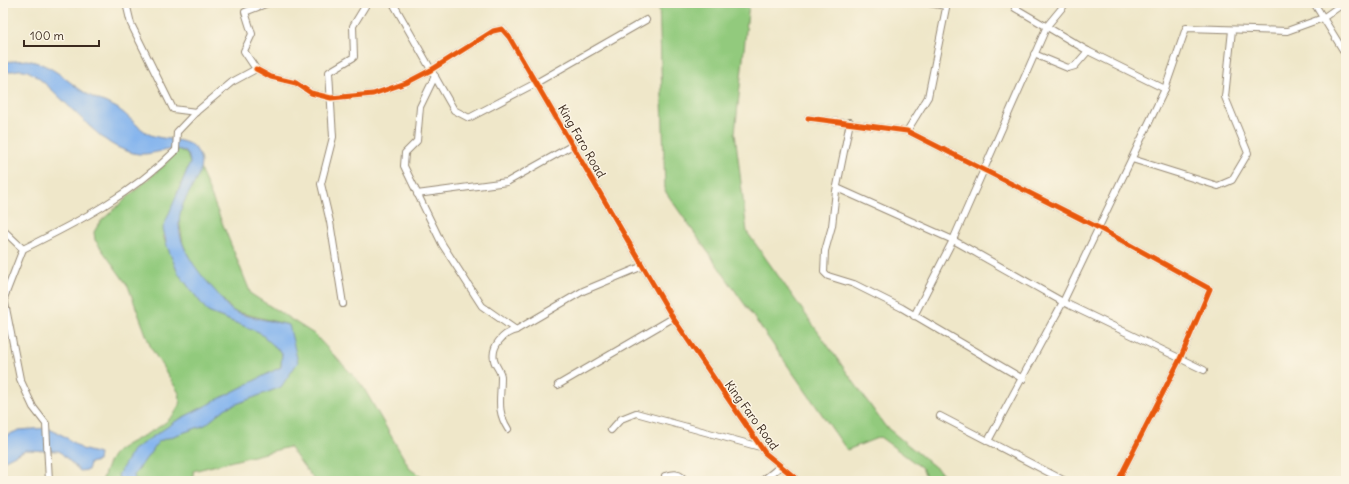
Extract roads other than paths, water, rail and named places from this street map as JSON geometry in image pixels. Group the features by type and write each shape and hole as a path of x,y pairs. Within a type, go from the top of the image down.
{"street":[{"path":"126,3 131,24 173,109 196,112"},
{"path":"50,481 46,424 33,407 20,379 4,298 23,249 79,222 124,194 163,163 176,150 177,132 196,112 232,82 256,69 244,51 252,34 245,12 268,3"},
{"path":"343,304 330,222 321,184 333,137 329,72 354,57 353,26 367,3"},
{"path":"393,3 454,110 469,118 536,83 646,20"},
{"path":"906,131 928,97 947,4 929,3"},
{"path":"914,316 953,240 982,170 1047,26 1066,3"},
{"path":"1314,3 1323,18 1343,44 1346,55"},
{"path":"988,441 1064,302 1165,89 1186,28 1287,31 1323,18 1344,3"},
{"path":"1014,8 1088,51 1165,89"},
{"name":"King Faro Road","path":"256,69 271,77 296,83 312,93 331,98 373,94 406,83 431,70 494,31 502,30 510,37 673,318 760,447 765,453 799,481"},
{"path":"1132,159 1218,186 1232,180 1248,154 1225,97 1232,30"},
{"path":"1034,54 1068,68 1075,66 1088,51"},
{"path":"434,76 420,107 417,141 405,153 404,166 442,244 482,306 516,330"},
{"path":"808,118 850,122 906,131 1099,228 1210,289 1180,359 1118,481"},
{"path":"850,122 837,188 832,226 825,252 824,272 828,276 854,284 914,316 1023,379"},
{"path":"417,194 507,182 573,145"},
{"path":"837,188 953,240 1064,302 1204,370"},
{"path":"3,230 23,249"},
{"path":"508,429 501,418 501,375 494,359 497,344 506,332 516,330 583,291 643,266"},
{"path":"558,385 673,318"},
{"path":"611,430 621,419 636,413 760,447"},
{"path":"940,416 1065,481"},
{"path":"762,481 780,466"},
{"path":"665,476 675,474 683,477 685,481"}],"water":[{"path":"27,60 53,70 90,96 117,108 147,133 161,138 184,142 191,145 196,150 200,157 200,169 195,182 184,201 179,219 183,243 188,254 201,275 226,305 233,311 251,317 289,325 298,362 281,387 226,408 205,425 159,441 134,475 135,481 120,481 118,475 133,450 176,421 281,367 282,353 259,332 208,312 178,273 167,246 163,228 190,163 188,156 184,151 172,150 137,154 125,151 115,146 93,129 32,73 24,70 16,70 3,73 3,62"},
{"path":"47,428 64,436 82,449 99,454 98,461 90,463 88,470 80,471 59,451 25,450 3,461 3,437 19,430"}]}
